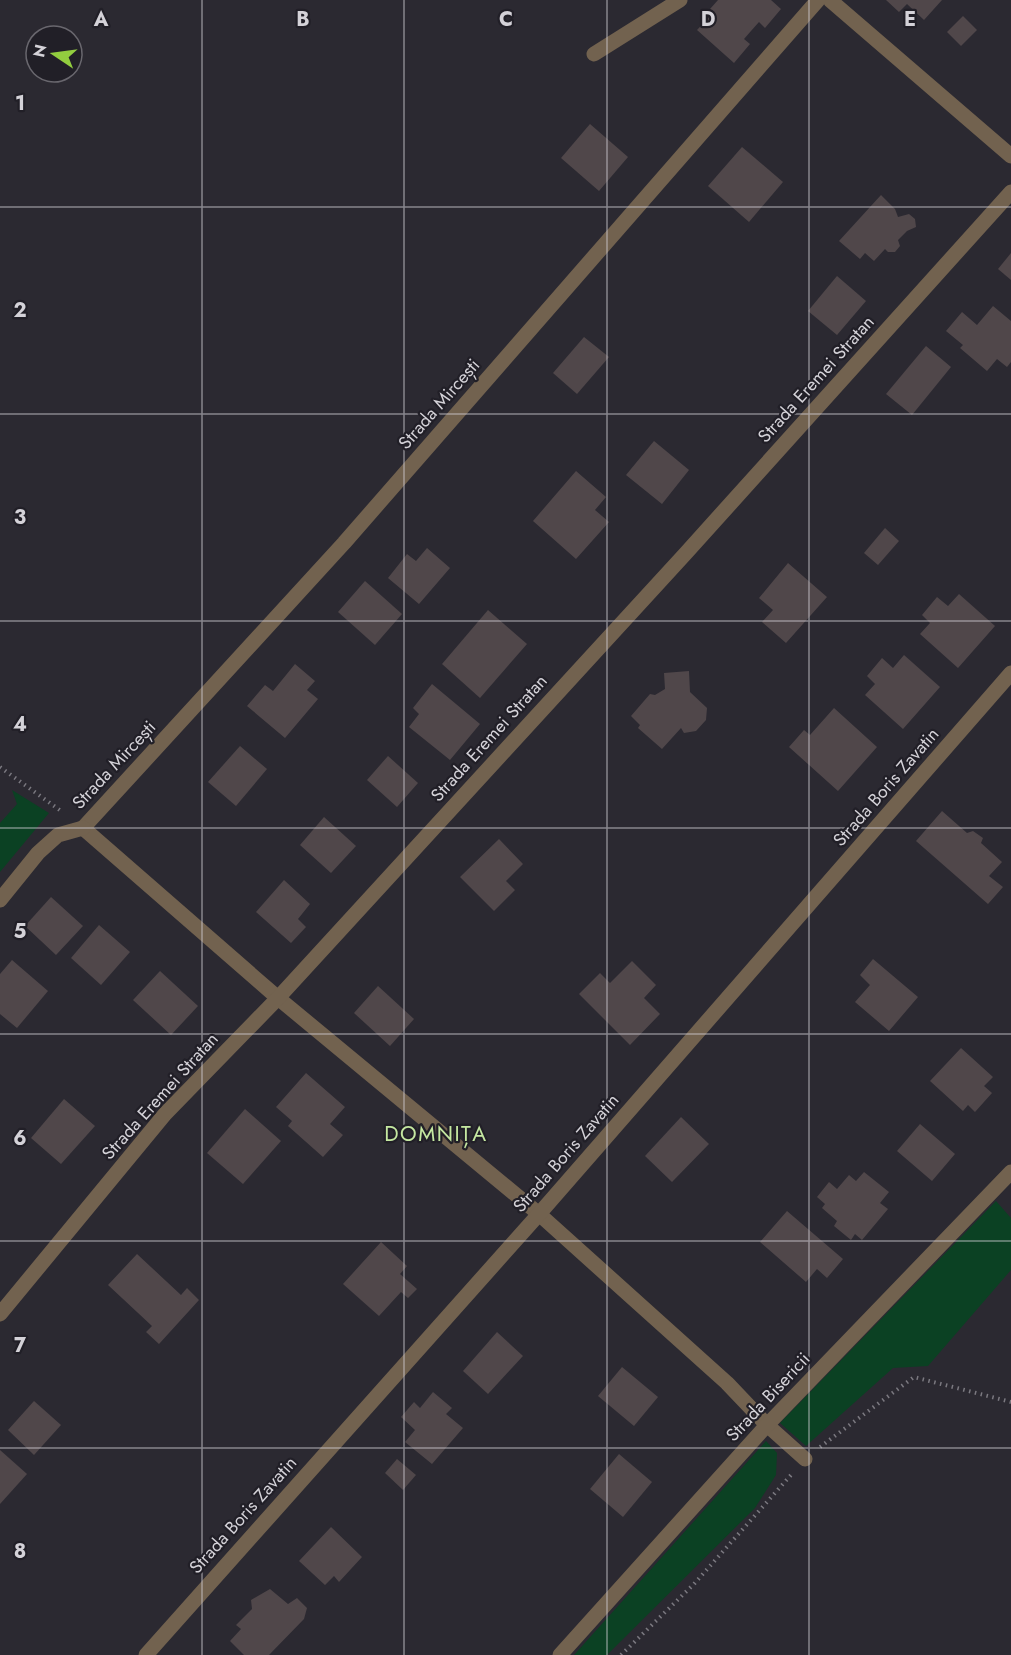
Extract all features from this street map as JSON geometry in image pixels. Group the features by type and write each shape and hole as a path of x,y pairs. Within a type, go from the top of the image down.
{"street":[{"path":"594,54 680,0"},
{"name":"Strada Mircești","path":"83,828 344,543 818,0"},
{"path":"830,0 1011,156"},
{"name":"Strada Eremei Stratan","path":"0,1314 165,1114 278,998 678,561 1011,192"},
{"name":"Strada Boris Zavatin","path":"146,1655 539,1214 1011,673"},
{"path":"0,900 38,854 58,835 83,828 278,998 539,1214 727,1383 804,1459"},
{"name":"Strada Bisericii","path":"560,1655 767,1425 1008,1180"}],"path":[{"path":"0,767 83,828"},
{"path":"621,1655 694,1584 804,1459 914,1377 1011,1402"}],"green space":[{"path":"12,790 49,813 0,872 0,823 17,804"},
{"path":"996,1201 1011,1218 1011,1270 928,1366 893,1368 806,1446 780,1423"},
{"path":"766,1441 777,1453 776,1475 755,1508 607,1655 574,1655"}],"building":[{"path":"718,0 771,0 781,9 765,28 759,22 744,39 750,44 734,63 697,30 714,12 710,9"},
{"path":"886,0 942,0 924,20 907,4 899,12"},
{"path":"963,16 977,30 961,46 947,32"},
{"path":"590,124 628,157 599,191 561,158"},
{"path":"742,147 783,182 749,222 708,186"},
{"path":"881,195 895,209 898,217 909,214 915,219 916,227 907,231 898,240 900,246 895,252 888,252 885,249 874,261 865,253 860,259 839,241"},
{"path":"1011,253 1011,280 998,269"},
{"path":"837,276 866,301 837,335 808,311"},
{"path":"993,306 1011,321 1011,362 1007,367 997,359 987,371 960,348 963,345 946,331 962,312 977,325"},
{"path":"584,337 609,357 577,394 553,373"},
{"path":"926,346 951,367 912,415 886,394"},
{"path":"654,441 689,470 662,504 626,475"},
{"path":"576,471 606,497 595,510 609,522 576,559 533,521"},
{"path":"885,528 899,541 878,565 864,553"},
{"path":"427,548 450,568 419,604 388,578 407,554 416,561"},
{"path":"788,563 827,597 786,643 762,622 773,610 759,598"},
{"path":"365,581 402,614 375,645 338,612"},
{"path":"959,594 995,626 958,668 920,634 930,623 922,615 937,597 948,606"},
{"path":"488,610 527,644 480,698 442,664"},
{"path":"904,655 940,687 903,729 865,695 875,684 867,676 882,658 893,668"},
{"path":"295,664 315,681 307,690 318,699 285,738 247,706 265,685 273,691"},
{"path":"689,671 690,692 707,708 706,720 696,731 684,733 681,728 662,749 638,728 640,725 631,716 650,694 655,695 665,689 664,673"},
{"path":"432,684 480,724 450,760 409,727 419,714 413,708"},
{"path":"834,708 877,747 838,791 789,747 804,730 810,735"},
{"path":"240,746 267,769 236,806 208,782"},
{"path":"388,756 418,783 397,807 367,780"},
{"path":"942,811 967,833 973,831 983,838 981,843 1002,862 989,876 1003,887 988,904 916,841"},
{"path":"324,817 356,846 331,873 300,845"},
{"path":"499,839 523,864 506,881 515,890 494,911 460,877"},
{"path":"284,880 310,904 298,919 306,927 291,943 256,912"},
{"path":"51,897 83,926 56,955 25,926"},
{"path":"99,925 130,952 101,985 71,958"},
{"path":"873,959 918,997 889,1031 855,1002 870,985 860,975"},
{"path":"12,960 48,991 17,1028 0,1014 0,974"},
{"path":"632,961 656,985 644,998 660,1014 630,1045 579,994 600,973 610,983"},
{"path":"160,971 198,1006 171,1035 133,1000"},
{"path":"378,986 414,1019 390,1046 354,1013"},
{"path":"961,1048 993,1077 984,1086 992,1093 975,1112 968,1105 963,1111 930,1081"},
{"path":"306,1073 345,1107 330,1124 343,1135 323,1157 288,1126 292,1121 276,1107"},
{"path":"64,1099 95,1126 61,1164 31,1138"},
{"path":"245,1109 281,1141 243,1184 207,1153"},
{"path":"681,1117 709,1144 672,1182 645,1156"},
{"path":"920,1124 955,1154 932,1181 897,1151"},
{"path":"864,1172 889,1192 880,1203 888,1209 862,1240 855,1234 851,1240 834,1226 837,1221 822,1208 825,1204 817,1197 829,1182 837,1189 849,1175 856,1181"},
{"path":"787,1211 843,1259 827,1278 817,1269 806,1282 760,1242"},
{"path":"381,1242 407,1266 400,1274 417,1289 408,1298 401,1292 379,1316 343,1284"},
{"path":"137,1254 181,1295 187,1288 199,1300 159,1344 146,1332 152,1326 108,1285"},
{"path":"497,1332 523,1356 488,1394 463,1371"},
{"path":"622,1367 658,1397 634,1426 598,1396"},
{"path":"433,1392 452,1408 446,1414 463,1428 432,1464 405,1442 415,1430 401,1417 414,1402 420,1408"},
{"path":"34,1401 61,1425 34,1455 8,1430"},
{"path":"0,1450 27,1474 0,1504"},
{"path":"619,1454 652,1482 623,1517 590,1489"},
{"path":"397,1459 416,1475 403,1490 385,1473"},
{"path":"331,1527 362,1557 339,1582 334,1576 325,1585 299,1561"},
{"path":"270,1589 288,1604 297,1598 307,1608 304,1619 269,1655 244,1655 230,1641 241,1629 236,1625 252,1609 251,1600"}],"district":[{"name":"DOMNIȚA","path":"436,1134"}]}
